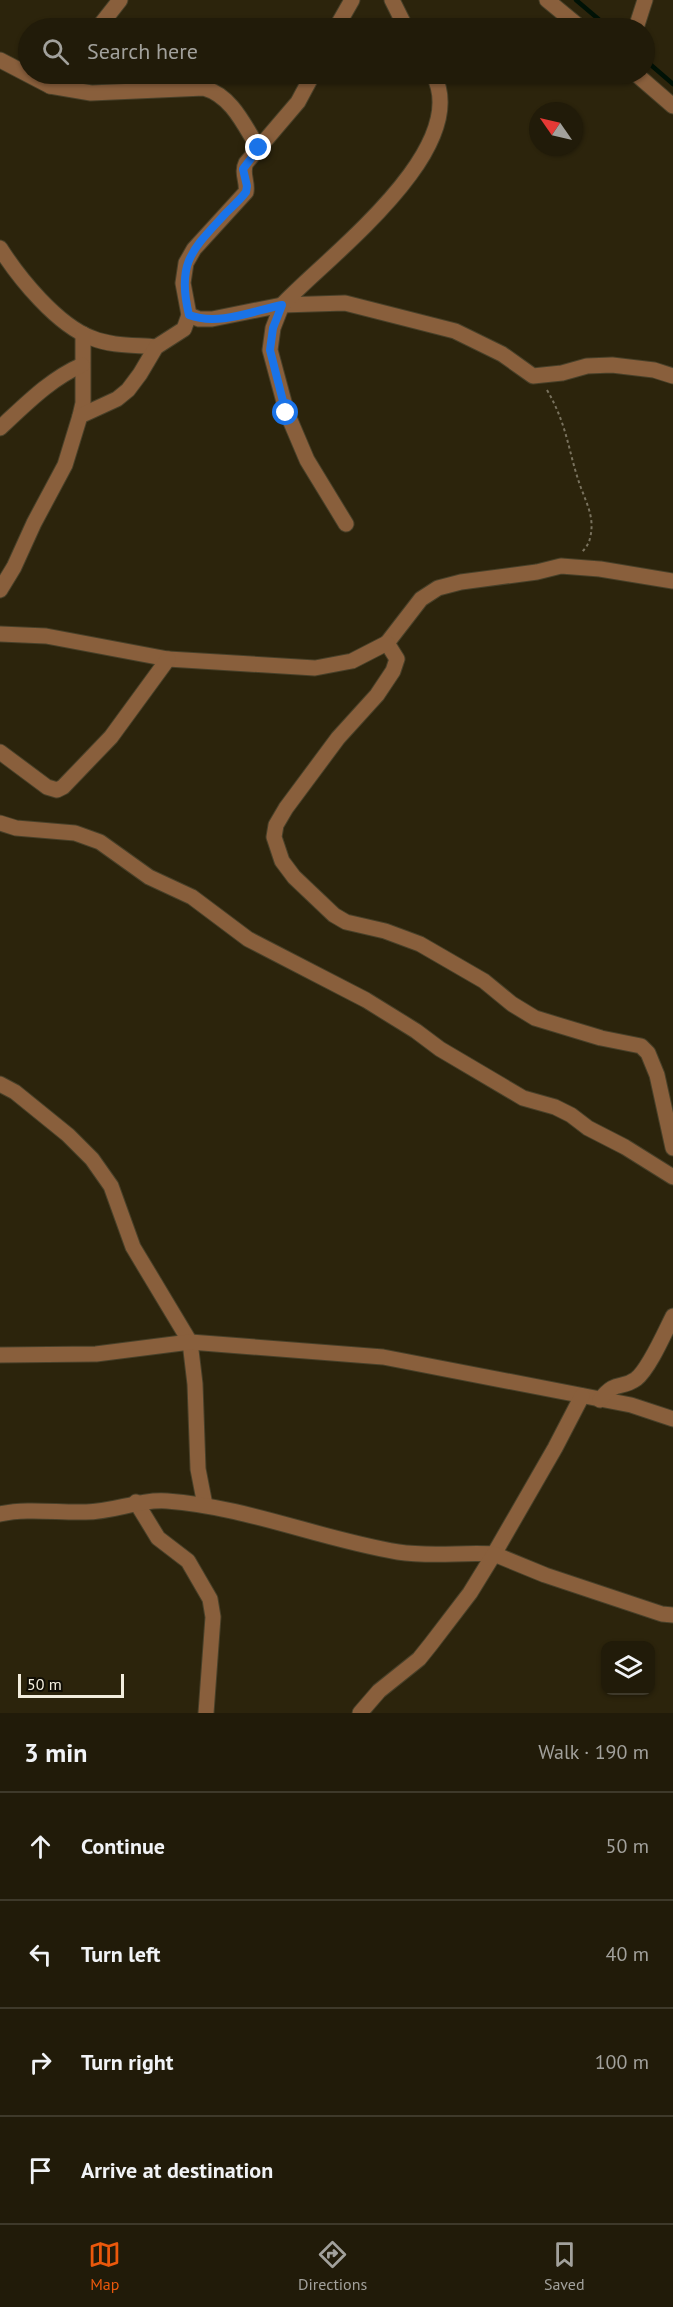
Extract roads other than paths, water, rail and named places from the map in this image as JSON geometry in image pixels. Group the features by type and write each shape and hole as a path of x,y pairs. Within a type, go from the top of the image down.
{"street":[{"path":"106,18 120,0"},
{"path":"342,18 352,0"},
{"path":"392,0 401,18"},
{"path":"547,0 569,18"},
{"path":"639,18 645,0"},
{"path":"0,60 18,67"},
{"path":"66,84 91,93 204,88 217,92 231,105 259,148"},
{"path":"80,416 117,399 128,390 156,347 184,329 189,315 183,283 186,262 194,249 246,192 243,169 298,102 308,84"},
{"path":"346,524 307,460 286,413 270,350 273,328 282,305 398,192 418,165 432,140 440,111 437,84"},
{"path":"648,84 673,106"},
{"path":"0,248 9,262 42,299 64,321 83,334 109,342 156,347"},
{"path":"189,315 199,319 212,319 282,305 345,303 388,312 466,336 502,354 533,376 562,373 587,366 612,365 654,370 673,376"},
{"path":"0,590 14,567 65,465 83,403 83,334"},
{"path":"0,428 37,393 63,373 82,364"},
{"path":"0,634 46,636 168,659 315,668 352,662 387,643 421,599 438,588 461,582 537,572 561,566 600,569 673,581"},
{"path":"387,643 397,659 393,671 376,695 332,746 276,825 274,837 282,861 294,877 334,915 346,922 385,931 420,944 484,981 512,1004 535,1018 583,1033 641,1046 648,1053 657,1075 673,1148"},
{"path":"0,752 47,787 57,790 63,787 111,737 168,659"},
{"path":"0,823 16,828 75,833 94,840 149,877 192,897 248,939 366,1000 486,1077 523,1098 555,1107 571,1115 588,1128 625,1147 673,1177"},
{"path":"0,1084 23,1098 68,1135 92,1159 111,1186 133,1247 190,1342 195,1384 198,1469 205,1505"},
{"path":"600,1400 612,1386 628,1383 642,1373 673,1316"},
{"path":"0,1355 96,1354 190,1342 383,1357 631,1405 673,1419"},
{"path":"360,1713 379,1691 425,1652 470,1593 555,1448 582,1396"},
{"path":"0,1514 24,1511 106,1511 136,1502 165,1501 205,1505 257,1515 331,1538 400,1552 436,1556 494,1554 545,1575 662,1614 673,1615"},
{"path":"136,1502 158,1538 188,1561 210,1599 213,1617 206,1713"}],"waterway":[{"path":"576,0 597,18"},
{"path":"655,68 673,84"}]}
